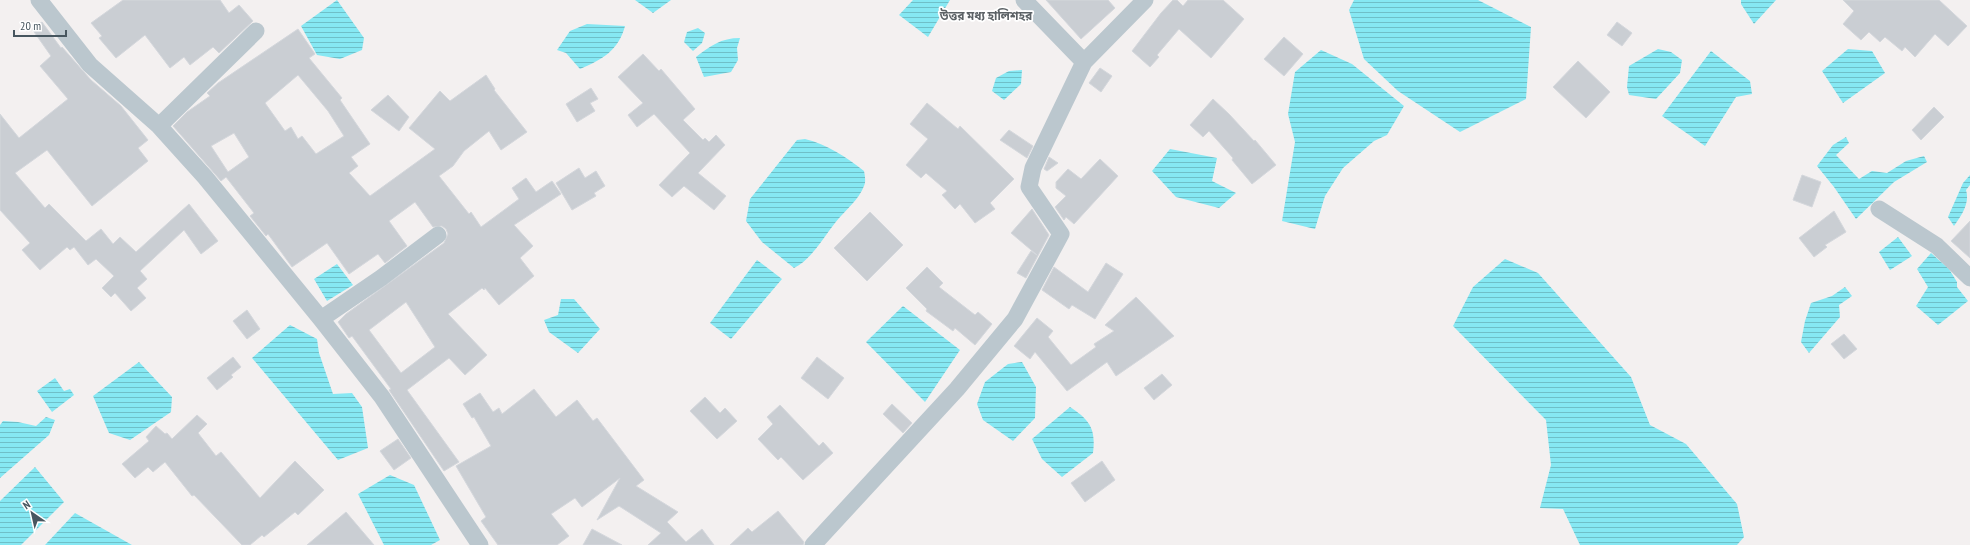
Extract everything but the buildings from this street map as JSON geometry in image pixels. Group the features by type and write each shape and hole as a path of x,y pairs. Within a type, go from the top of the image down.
{"street":[{"path":"39,0 90,65 159,126 205,177 322,319 382,397 480,545"},
{"path":"1024,0 1084,62"},
{"path":"813,545 957,389 1015,319 1061,234 1029,187 1033,168 1084,62 1145,0"},
{"path":"159,126 256,31"},
{"path":"1879,209 1937,246 1970,278"},
{"path":"322,319 438,236"}],"water":[{"path":"337,0 364,38 362,50 340,59 317,55 301,26"},
{"path":"635,0 671,0 653,13"},
{"path":"913,0 950,0 928,37 899,15"},
{"path":"1354,0 1478,0 1531,27 1526,99 1460,132 1398,91 1364,59 1349,10"},
{"path":"1741,0 1776,0 1754,24 1741,4"},
{"path":"587,24 625,26 619,42 614,48 602,58 580,69 566,53 557,50 570,31"},
{"path":"698,28 705,33 702,43 693,51 684,42 687,32"},
{"path":"740,38 737,48 738,60 731,72 704,77 696,57 716,43 727,39"},
{"path":"1658,49 1671,52 1682,60 1680,73 1656,99 1629,95 1627,87 1629,66"},
{"path":"1848,49 1872,51 1885,73 1843,103 1822,71"},
{"path":"1321,50 1352,64 1404,106 1387,135 1374,141 1343,168 1325,196 1315,229 1282,221 1295,142 1288,114 1295,72"},
{"path":"1711,51 1750,81 1752,94 1736,97 1705,146 1662,116"},
{"path":"1022,70 1021,84 1004,100 992,91 996,78 1009,71"},
{"path":"1846,137 1849,143 1836,155 1859,179 1872,171 1887,173 1906,161 1924,156 1927,162 1894,182 1856,219 1834,187 1817,166 1833,145"},
{"path":"805,139 829,148 864,171 865,183 859,196 835,223 812,254 794,268 762,242 746,221 750,199 797,140"},
{"path":"1170,149 1217,158 1212,181 1236,193 1219,208 1176,197 1152,171"},
{"path":"1970,175 1970,185 1966,190 1966,204 1954,226 1948,217 1963,183"},
{"path":"1898,237 1912,256 1890,270 1879,252"},
{"path":"1931,253 1949,269 1957,282 1957,287 1968,301 1938,325 1916,306 1928,287 1917,269"},
{"path":"1505,259 1538,273 1631,377 1650,425 1686,444 1737,504 1744,537 1737,545 1580,545 1563,509 1540,508 1551,465 1546,420 1453,326 1473,287"},
{"path":"757,260 782,279 731,339 710,323"},
{"path":"337,264 353,285 327,301 314,279"},
{"path":"1845,287 1852,296 1839,305 1840,317 1809,353 1801,342 1805,321 1811,303 1832,296"},
{"path":"561,299 574,299 600,329 578,353 549,332 544,320 558,315"},
{"path":"903,306 960,350 925,402 866,342"},
{"path":"290,325 317,339 319,353 333,394 352,393 362,407 368,448 338,460 252,358"},
{"path":"139,362 172,397 171,412 130,440 109,433 93,396"},
{"path":"1022,362 1036,387 1035,418 1013,441 983,420 977,404 985,382 1008,364"},
{"path":"55,378 64,391 70,389 74,395 52,412 37,391"},
{"path":"1070,407 1087,421 1092,431 1094,445 1093,453 1062,477 1042,459 1032,439"},
{"path":"46,417 55,420 49,435 0,478 0,425 3,421 18,422 36,426"},
{"path":"35,467 64,502 21,545 0,545 0,501"},
{"path":"390,475 414,485 440,540 431,545 384,545 358,494"},
{"path":"75,513 132,545 45,545"}],"district":[{"name":"উত্তর মধ্য হালিশহর","path":"986,16"}]}
